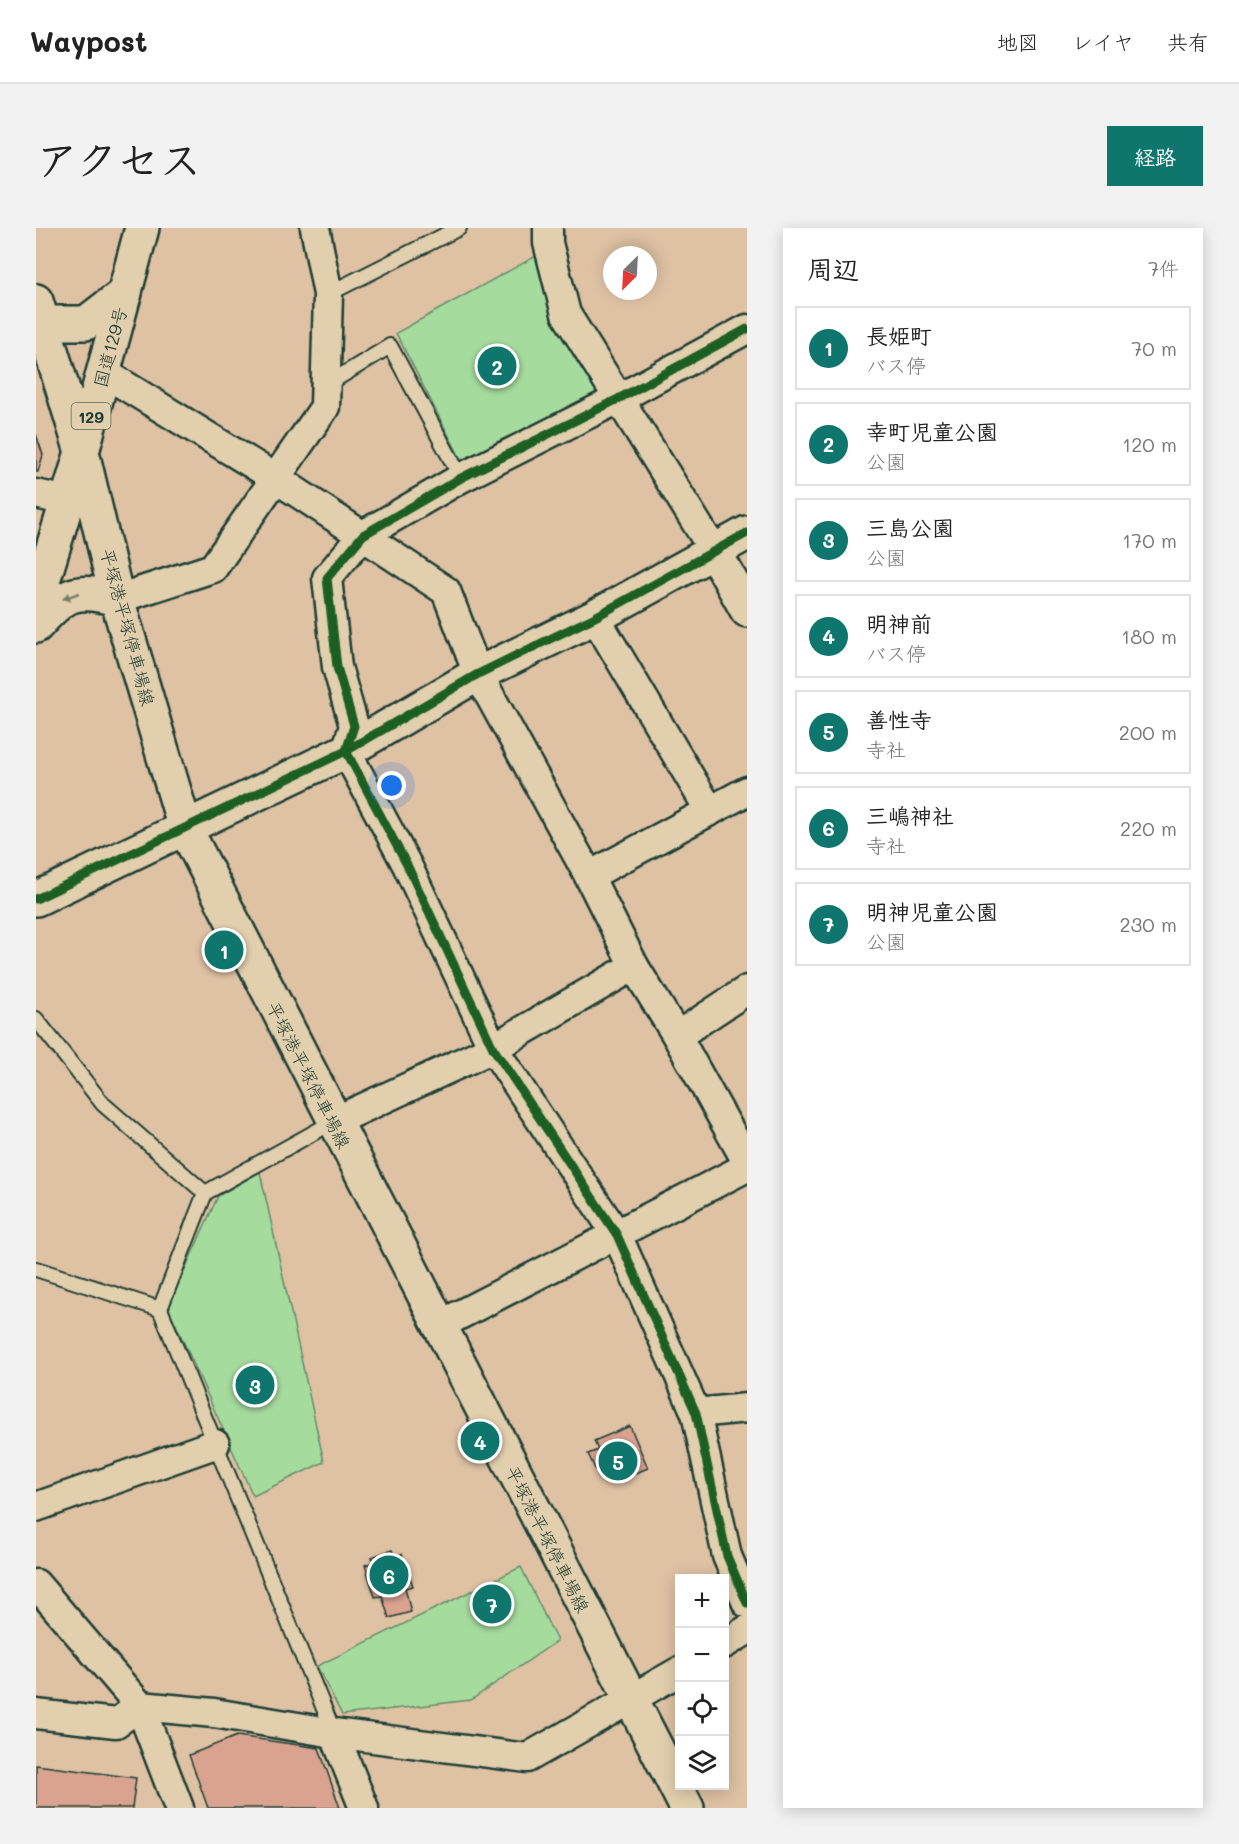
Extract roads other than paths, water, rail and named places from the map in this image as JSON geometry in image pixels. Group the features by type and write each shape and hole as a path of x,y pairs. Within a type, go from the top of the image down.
{"main road":[{"name":"国道129号","path":"36,604 51,498 81,452 142,228"},
{"path":"39,312 86,323 125,293"},
{"name":"平塚港平塚停車場線","path":"39,312 81,452 117,599 185,828 333,1122 687,1808"},
{"path":"36,900 346,751 478,674 595,617 747,533"},
{"path":"714,551 747,610"},
{"path":"36,626 56,603 71,594 86,592 117,599"}],"street":[{"path":"117,599 213,568 326,407 328,294 315,228"},
{"path":"548,228 548,243 566,314 714,551"},
{"path":"747,329 618,399 461,478 363,535 327,578 337,667 354,726 346,751 407,865 493,1048 617,1235 696,1413 727,1556 747,1603"},
{"path":"103,372 277,479 446,591 478,674 589,876 634,966 677,1036 747,1162"},
{"path":"595,617 710,811"},
{"path":"589,876 747,791"},
{"path":"333,1122 493,1048 634,966"},
{"path":"677,1036 747,990"},
{"path":"438,1326 747,1167"},
{"path":"696,1413 747,1408"},
{"path":"36,1507 215,1444"},
{"path":"36,1584 140,1706 179,1808"},
{"path":"729,1641 747,1630"},
{"path":"36,1714 116,1723 140,1706 214,1713 334,1733 527,1758 675,1674"},
{"path":"334,1733 364,1808"}],"lane":[{"path":"328,294 459,228"},
{"path":"326,385 390,346 461,478"},
{"path":"36,1019 103,1104 205,1194"},
{"path":"333,1122 205,1194 160,1309 334,1733"},
{"path":"36,1269 160,1309"}],"place":[{"name":"幸町児童公園","path":"497,366"},
{"name":"長姫町","path":"224,950"},
{"name":"三島公園","path":"255,1385"},
{"name":"明神前","path":"480,1441"},
{"name":"善性寺","path":"618,1461"},
{"name":"三嶋神社","path":"389,1575"},
{"name":"明神児童公園","path":"492,1604"}]}
